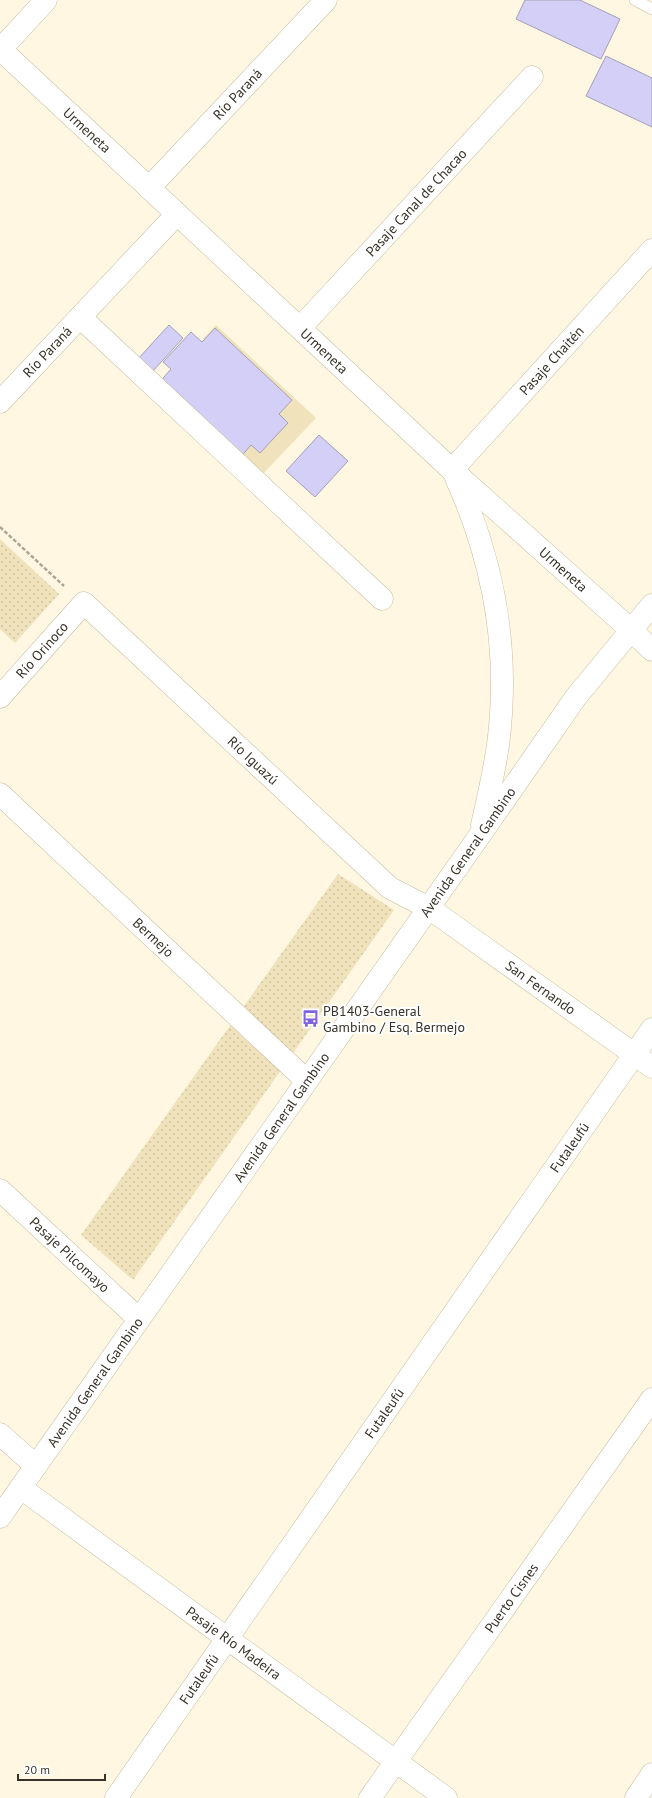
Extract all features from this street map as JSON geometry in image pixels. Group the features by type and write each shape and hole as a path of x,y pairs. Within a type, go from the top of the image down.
{"street":[{"path":"0,49 46,0"},
{"name":"Río Paraná","path":"149,188 326,0"},
{"name":"Urmeneta","path":"0,49 452,470 652,650"},
{"name":"Pasaje Canal de Chacao","path":"300,328 532,77"},
{"name":"Río Paraná","path":"0,402 177,214"},
{"name":"Pasaje Chaitén","path":"452,470 652,250"},
{"path":"80,317 382,599"},
{"path":"452,470 480,538 491,578 498,618 502,658 502,701 498,744 480,836"},
{"name":"Río Orinoco","path":"0,696 84,603"},
{"name":"Río Iguazú","path":"84,603 390,888 429,908"},
{"name":"Avenida General Gambino","path":"0,1517 308,1081 576,697 652,605"},
{"name":"Bermejo","path":"0,794 308,1081"},
{"name":"San Fernando","path":"429,908 652,1067"},
{"name":"Futaleufú","path":"116,1798 652,1029"},
{"name":"Pasaje Pilcomayo","path":"0,1190 140,1319"},
{"name":"Puerto Cisnes","path":"370,1798 652,1399"},
{"path":"0,1434 36,1466"},
{"name":"Pasaje Río Madeira","path":"20,1488 446,1798"},
{"path":"636,1798 652,1774"}],"lane":[{"path":"635,0 650,5"}],"path":[{"path":"0,527 84,603"}],"shaded area":[{"path":"216,325 316,418 260,477 161,385"},
{"path":"0,539 59,594 15,643 0,629"},
{"path":"338,874 394,910 133,1280 81,1235"}],"building":[{"path":"525,0 580,0 620,19 601,59 516,19"},
{"path":"606,56 652,78 652,127 586,96"},
{"path":"169,325 183,338 152,372 138,359"},
{"path":"215,328 292,400 279,414 288,423 260,453 251,445 239,459 158,384 171,369 163,362 191,332 202,342"},
{"path":"319,435 348,461 315,497 286,471"}],"place":[{"name":"PB1403-General Gambino / Esq. Bermejo","path":"310,1019"}]}
